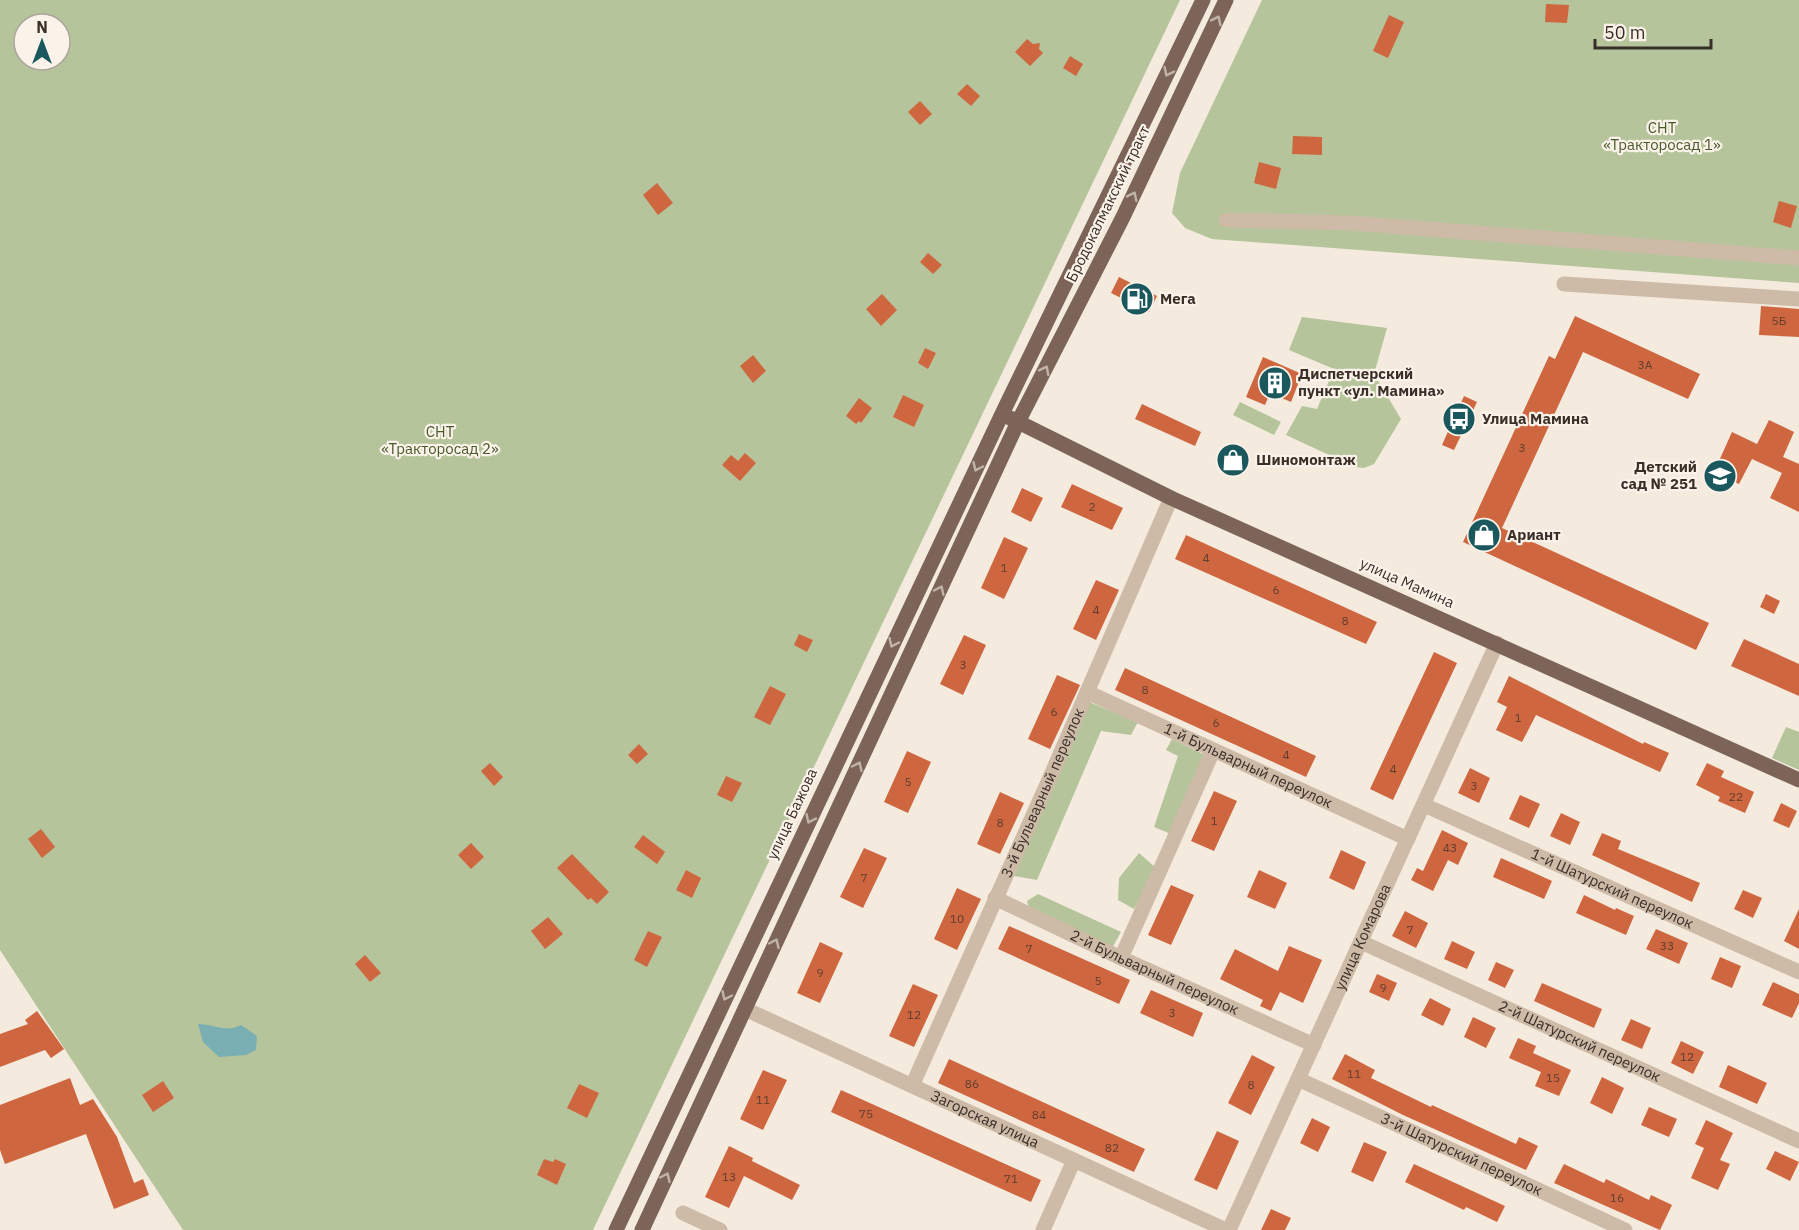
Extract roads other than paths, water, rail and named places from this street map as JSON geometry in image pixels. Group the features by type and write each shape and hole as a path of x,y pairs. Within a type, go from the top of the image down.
{"main road":[{"name":"Бродокалмакский тракт","path":"1002,414 1203,0"},
{"name":"Бродокалмакский тракт","path":"1018,422 1123,217 1226,0"},
{"name":"улица Мамина","path":"1002,414 1171,498 1799,780"},
{"name":"улица Бажова","path":"616,1230 1002,414"},
{"path":"642,1230 1018,422"}],"street":[{"path":"1226,220 1351,223 1799,258"},
{"path":"1564,284 1799,299"},
{"name":"3-й Бульварный переулок","path":"912,1086 1171,498"},
{"name":"улица Комарова","path":"1228,1230 1497,643"},
{"name":"1-й Бульварный переулок","path":"1087,692 1408,839"},
{"path":"1121,958 1213,751"},
{"name":"1-й Шатурский переулок","path":"1424,805 1799,972"},
{"name":"2-й Бульварный переулок","path":"995,898 1314,1045"},
{"name":"2-й Шатурский переулок","path":"1361,942 1799,1142"},
{"name":"Загорская улица","path":"745,1009 1228,1230"},
{"name":"3-й Шатурский переулок","path":"1298,1079 1624,1230"},
{"path":"1043,1230 1074,1160"},
{"path":"683,1213 720,1230"}],"water":[{"path":"198,1024 225,1028 241,1025 257,1036 256,1050 246,1055 219,1057 203,1042"}],"place":[{"name":"Мега","path":"1137,299"},
{"name":"Диспетчерский пункт «ул. Мамина»","path":"1275,383"},
{"name":"Улица Мамина","path":"1459,419"},
{"name":"Шиномонтаж","path":"1233,460"},
{"name":"Детский сад № 251","path":"1720,476"},
{"name":"Ариант","path":"1484,535"}],"park label":[{"name":"СНТ «Тракторосад 1»","path":"1662,136"},
{"name":"СНТ «Тракторосад 2»","path":"440,440"}]}
